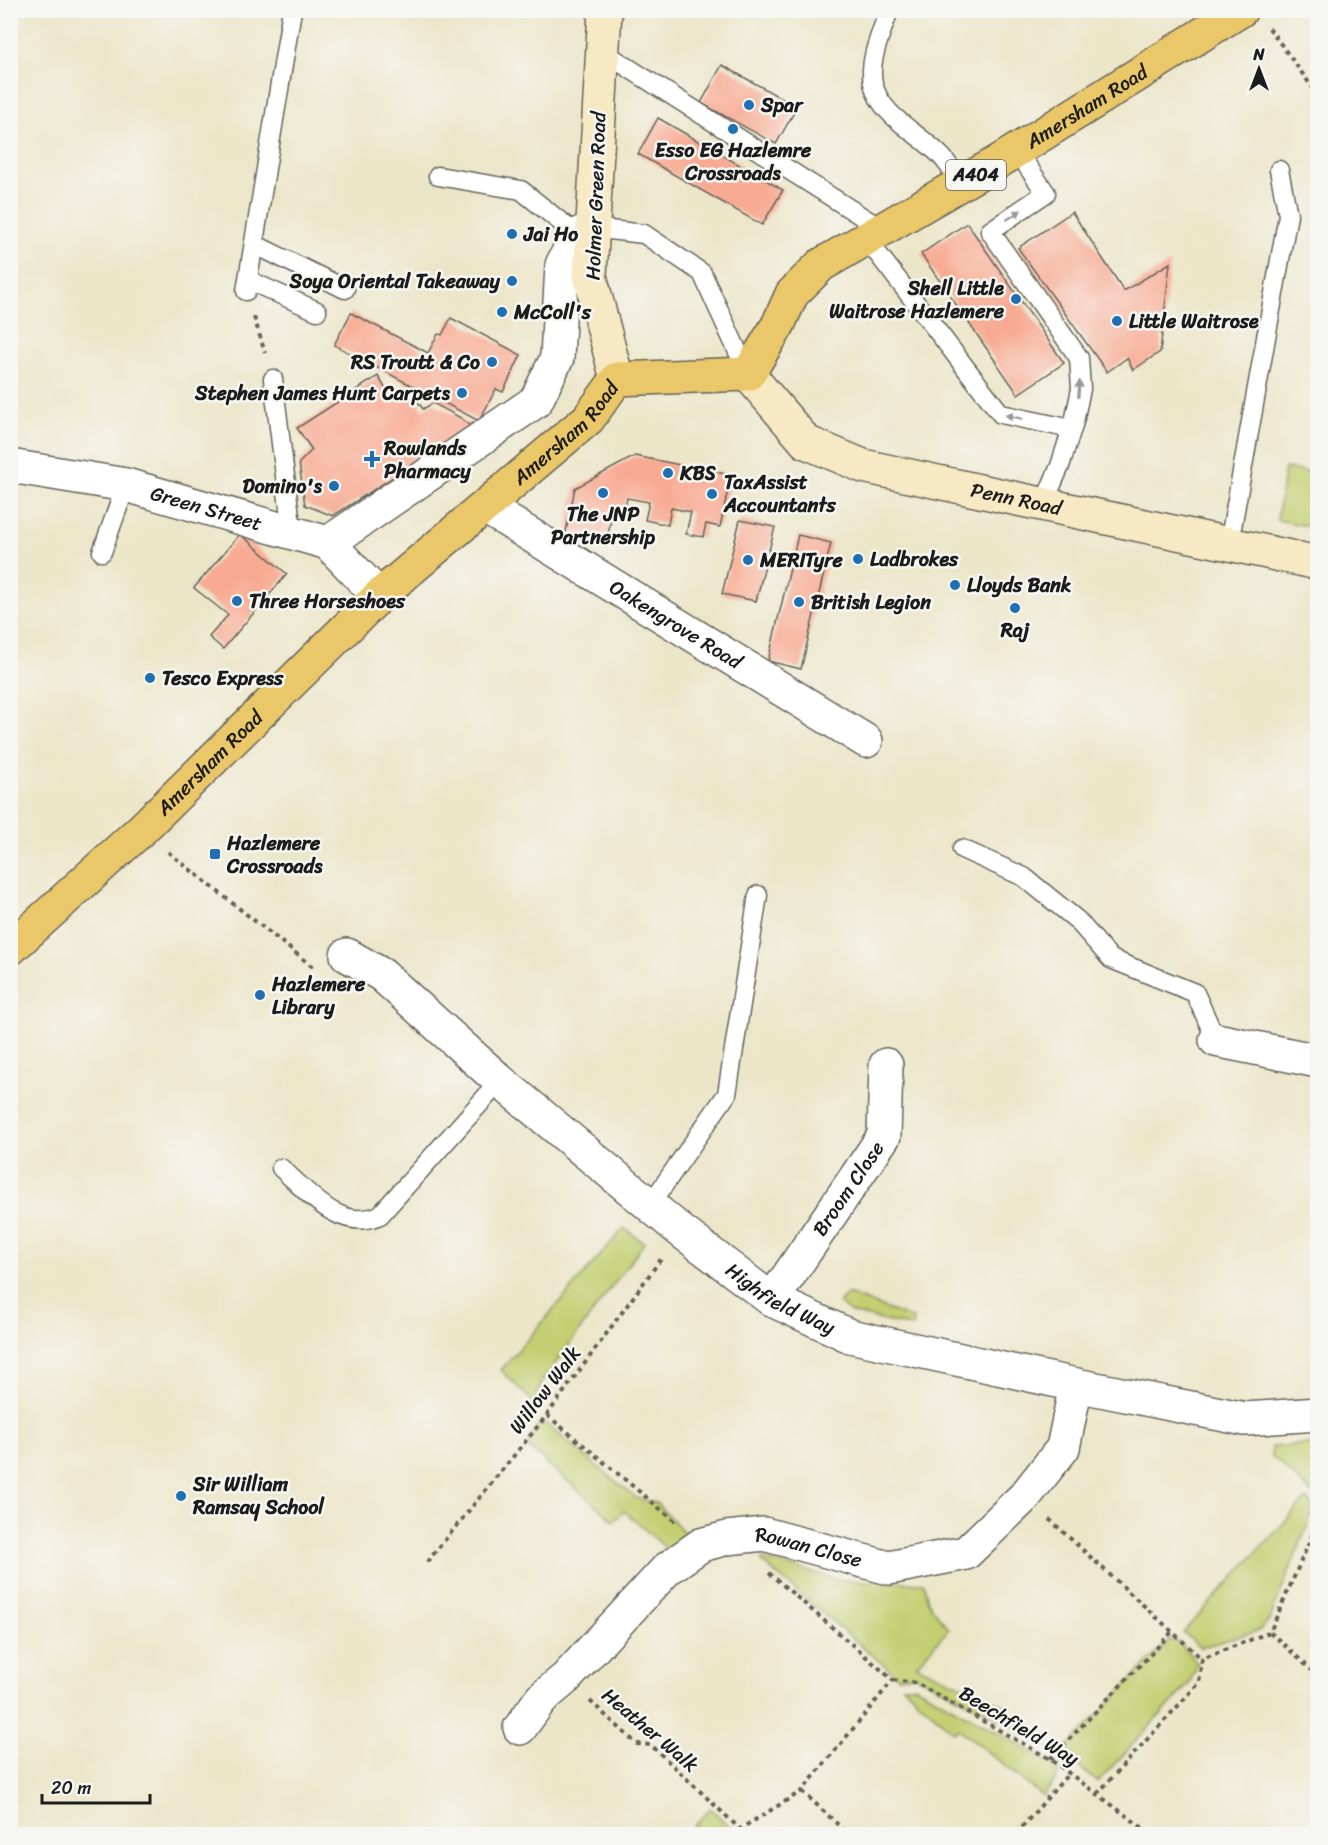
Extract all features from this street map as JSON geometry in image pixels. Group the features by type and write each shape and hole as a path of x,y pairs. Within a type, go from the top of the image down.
{"main road":[{"name":"Holmer Green Road","path":"605,10 584,231 590,276 617,379"},
{"name":"Amersham Road","path":"10,949 141,830 379,596 588,419 617,379 748,374 778,325 792,294 821,265 1252,15"},
{"name":"Penn Road","path":"748,374 806,442 863,466 1317,563"}],"street":[{"path":"328,543 536,401 557,358 562,265 584,231"},
{"name":"Green Street","path":"10,466 126,484 328,543 379,596"},
{"name":"Oakengrove Road","path":"485,507 866,741"},
{"name":"Highfield Way","path":"347,955 382,975 500,1082 681,1231 772,1300 850,1336 1076,1385 1245,1419 1317,1414"},
{"path":"1216,1040 1317,1061"},
{"name":"Broom Close","path":"772,1300 884,1136 886,1065"},
{"name":"Rowan Close","path":"520,1728 541,1699 566,1678 667,1569 701,1545 727,1538 764,1534 889,1568 966,1553 1025,1496 1063,1448 1076,1385"}],"lane":[{"path":"292,10 247,285 317,311"},
{"path":"889,10 875,53 872,82 879,100 899,122 941,156 962,183"},
{"path":"602,51 873,233 1001,414 1072,429"},
{"path":"1016,150 1046,193 990,231 1079,358 1081,388 1072,429 1060,466 1043,504"},
{"path":"1229,544 1288,214 1279,170"},
{"path":"438,176 521,190 584,231 644,234 702,273 748,374"},
{"path":"254,244 345,289"},
{"path":"273,379 292,532"},
{"path":"102,552 126,484"},
{"path":"962,849 1024,877 1077,920 1111,959 1195,993 1216,1040"},
{"path":"650,1205 727,1094 758,895"},
{"path":"281,1168 332,1212 353,1219 375,1217 380,1215 500,1082"}],"path":[{"path":"1252,15 1317,95"},
{"path":"247,285 273,379"},
{"path":"141,830 322,974 347,955"},
{"name":"Willow Walk","path":"427,1562 547,1415 681,1231"},
{"path":"1025,1496 1202,1659"},
{"path":"1202,1659 1270,1632 1317,1522"},
{"path":"1050,1759 1172,1632"},
{"path":"1270,1632 1317,1676"},
{"path":"1097,1794 1199,1683 1202,1659"},
{"name":"Heather Walk","path":"566,1678 637,1744 651,1745 740,1829 802,1791 893,1680"},
{"name":"Beechfield Way","path":"893,1680 916,1683 1050,1759 1151,1834"},
{"path":"1016,1834 1069,1773"},
{"path":"802,1791 849,1834"}],"green space":[{"path":"1285,468 1317,474 1317,528 1277,520"},
{"path":"624,1228 644,1243 543,1380 534,1403 501,1370"},
{"path":"848,1294 913,1319 913,1327 851,1313 839,1303"},
{"path":"545,1423 636,1498 656,1503 687,1535 670,1552 624,1511 614,1521 527,1446 537,1426"},
{"path":"1318,1443 1317,1498 1272,1456 1272,1447"},
{"path":"1306,1499 1315,1507 1270,1619 1260,1630 1200,1648 1183,1632"},
{"path":"762,1559 841,1580 924,1583 928,1602 949,1629 916,1665 1002,1704 1047,1747 994,1715 915,1675 898,1677 762,1562"},
{"path":"1169,1640 1179,1642 1198,1664 1189,1684 1098,1782 1066,1757 1069,1745"},
{"path":"903,1686 915,1686 1058,1766 1058,1776 1043,1797 959,1729 953,1732"},
{"path":"710,1808 732,1829 727,1834 687,1834"}],"building":[{"name":"Spar","path":"722,65 797,107 776,144 701,103"},
{"path":"658,118 783,190 762,225 638,154"},
{"name":"Little Waitrose","path":"1072,212 1124,291 1170,263 1160,352 1133,370 1127,358 1107,372 1018,248"},
{"path":"967,223 1064,363 1018,394 921,254"},
{"path":"351,313 428,353 438,334 442,335 451,318 521,355 503,392 496,389 479,421 334,345"},
{"path":"378,376 391,398 408,388 423,409 433,403 461,418 471,427 333,516 305,505 299,463 312,450 297,428"},
{"path":"635,456 731,475 720,527 706,524 703,537 686,534 691,512 671,508 668,525 645,520 649,502 627,498 623,518 612,515 606,544 565,536 575,488"},
{"name":"MERITyre","path":"740,520 775,527 756,601 722,594"},
{"name":"Three Horseshoes","path":"240,534 287,574 223,649 209,637 228,615 194,588"},
{"name":"British Legion","path":"798,535 831,543 801,669 768,661"}],"place":[{"name":"Spar","path":"749,105"},
{"name":"Esso EG Hazlemre Crossroads","path":"733,129"},
{"name":"Jai Ho","path":"512,234"},
{"name":"Soya Oriental Takeaway","path":"512,281"},
{"name":"Shell Little Waitrose Hazlemere","path":"1016,299"},
{"name":"McColl's","path":"502,312"},
{"name":"Little Waitrose","path":"1117,321"},
{"name":"RS Troutt & Co","path":"492,362"},
{"name":"Stephen James Hunt Carpets","path":"462,393"},
{"name":"Rowlands Pharmacy","path":"372,459"},
{"name":"KBS","path":"668,473"},
{"name":"Domino's","path":"334,486"},
{"name":"The JNP Partnership","path":"603,493"},
{"name":"TaxAssist Accountants","path":"712,494"},
{"name":"Ladbrokes","path":"858,559"},
{"name":"MERITyre","path":"748,560"},
{"name":"Lloyds Bank","path":"955,585"},
{"name":"Three Horseshoes","path":"237,601"},
{"name":"British Legion","path":"799,602"},
{"name":"Raj","path":"1015,608"},
{"name":"Tesco Express","path":"150,678"},
{"name":"Hazlemere Crossroads","path":"215,854"},
{"name":"Hazlemere Library","path":"260,995"},
{"name":"Sir William Ramsay School","path":"181,1496"}]}
